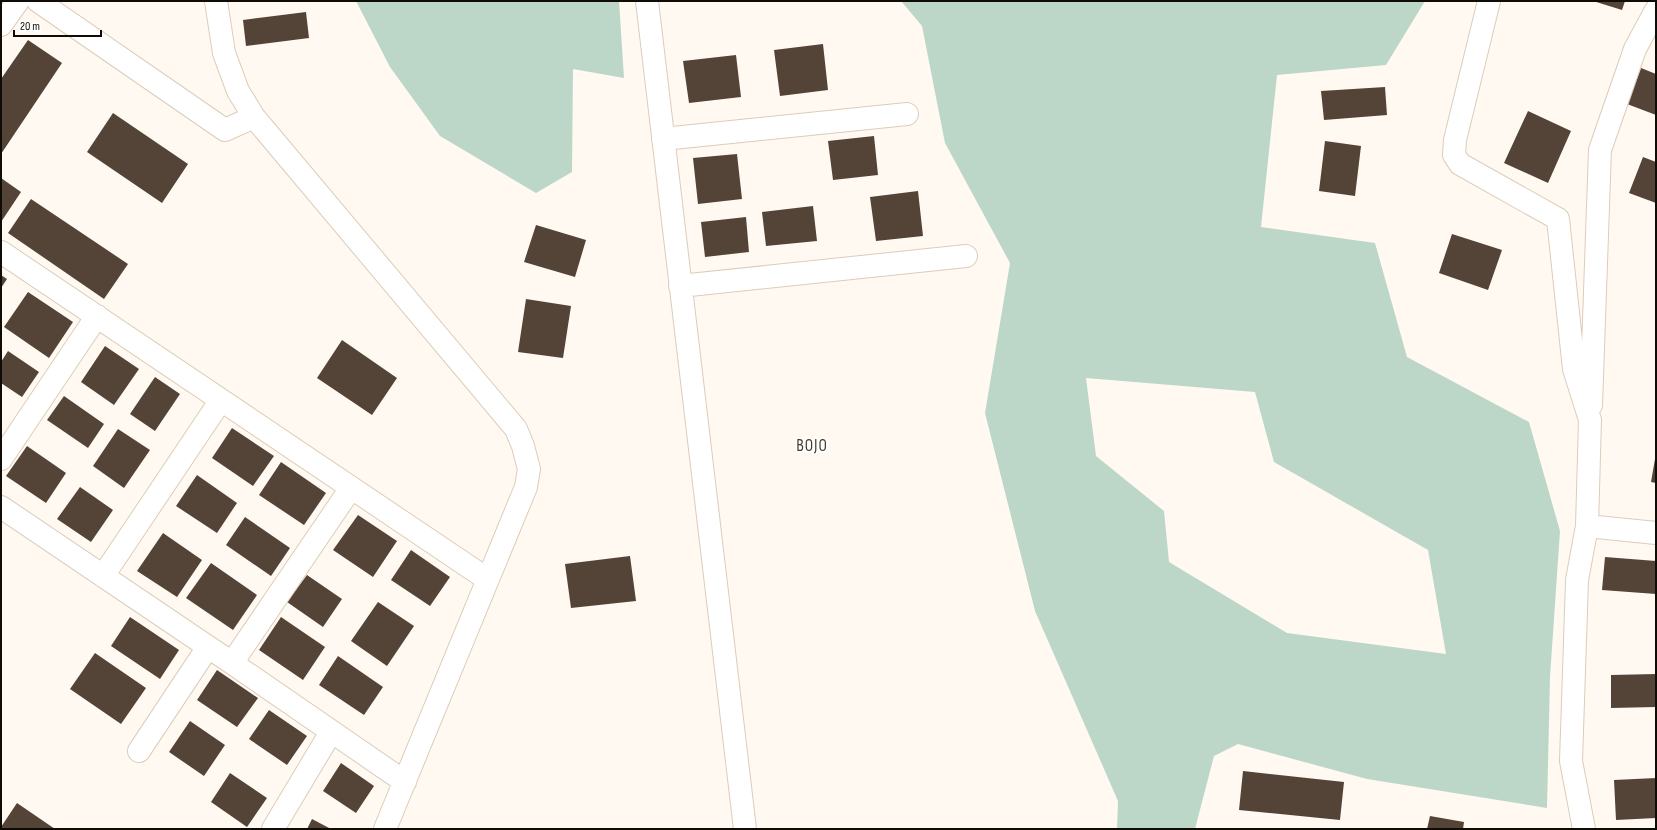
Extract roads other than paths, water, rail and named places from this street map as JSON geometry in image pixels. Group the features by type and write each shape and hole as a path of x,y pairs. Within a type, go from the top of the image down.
{"street":[{"path":"1,25 18,1"},
{"path":"38,1 225,130 254,117"},
{"path":"216,1 224,53 238,91 254,117 516,429 524,446 529,468 526,487 487,579 386,829"},
{"path":"647,1 745,829"},
{"path":"1489,1 1455,140 1454,155 1460,164 1558,219 1574,369 1590,420"},
{"path":"1584,829 1571,761 1577,580 1587,526 1600,150 1635,49 1656,10"},
{"path":"663,139 907,114"},
{"path":"1,252 487,579"},
{"path":"680,286 966,256"},
{"path":"1,459 97,316"},
{"path":"103,576 221,400"},
{"path":"232,663 351,488"},
{"path":"1,507 405,782"},
{"path":"1587,526 1656,533"},
{"path":"139,751 208,647"},
{"path":"273,829 331,732"}],"district":[{"name":"BOJO","path":"812,445"}]}
